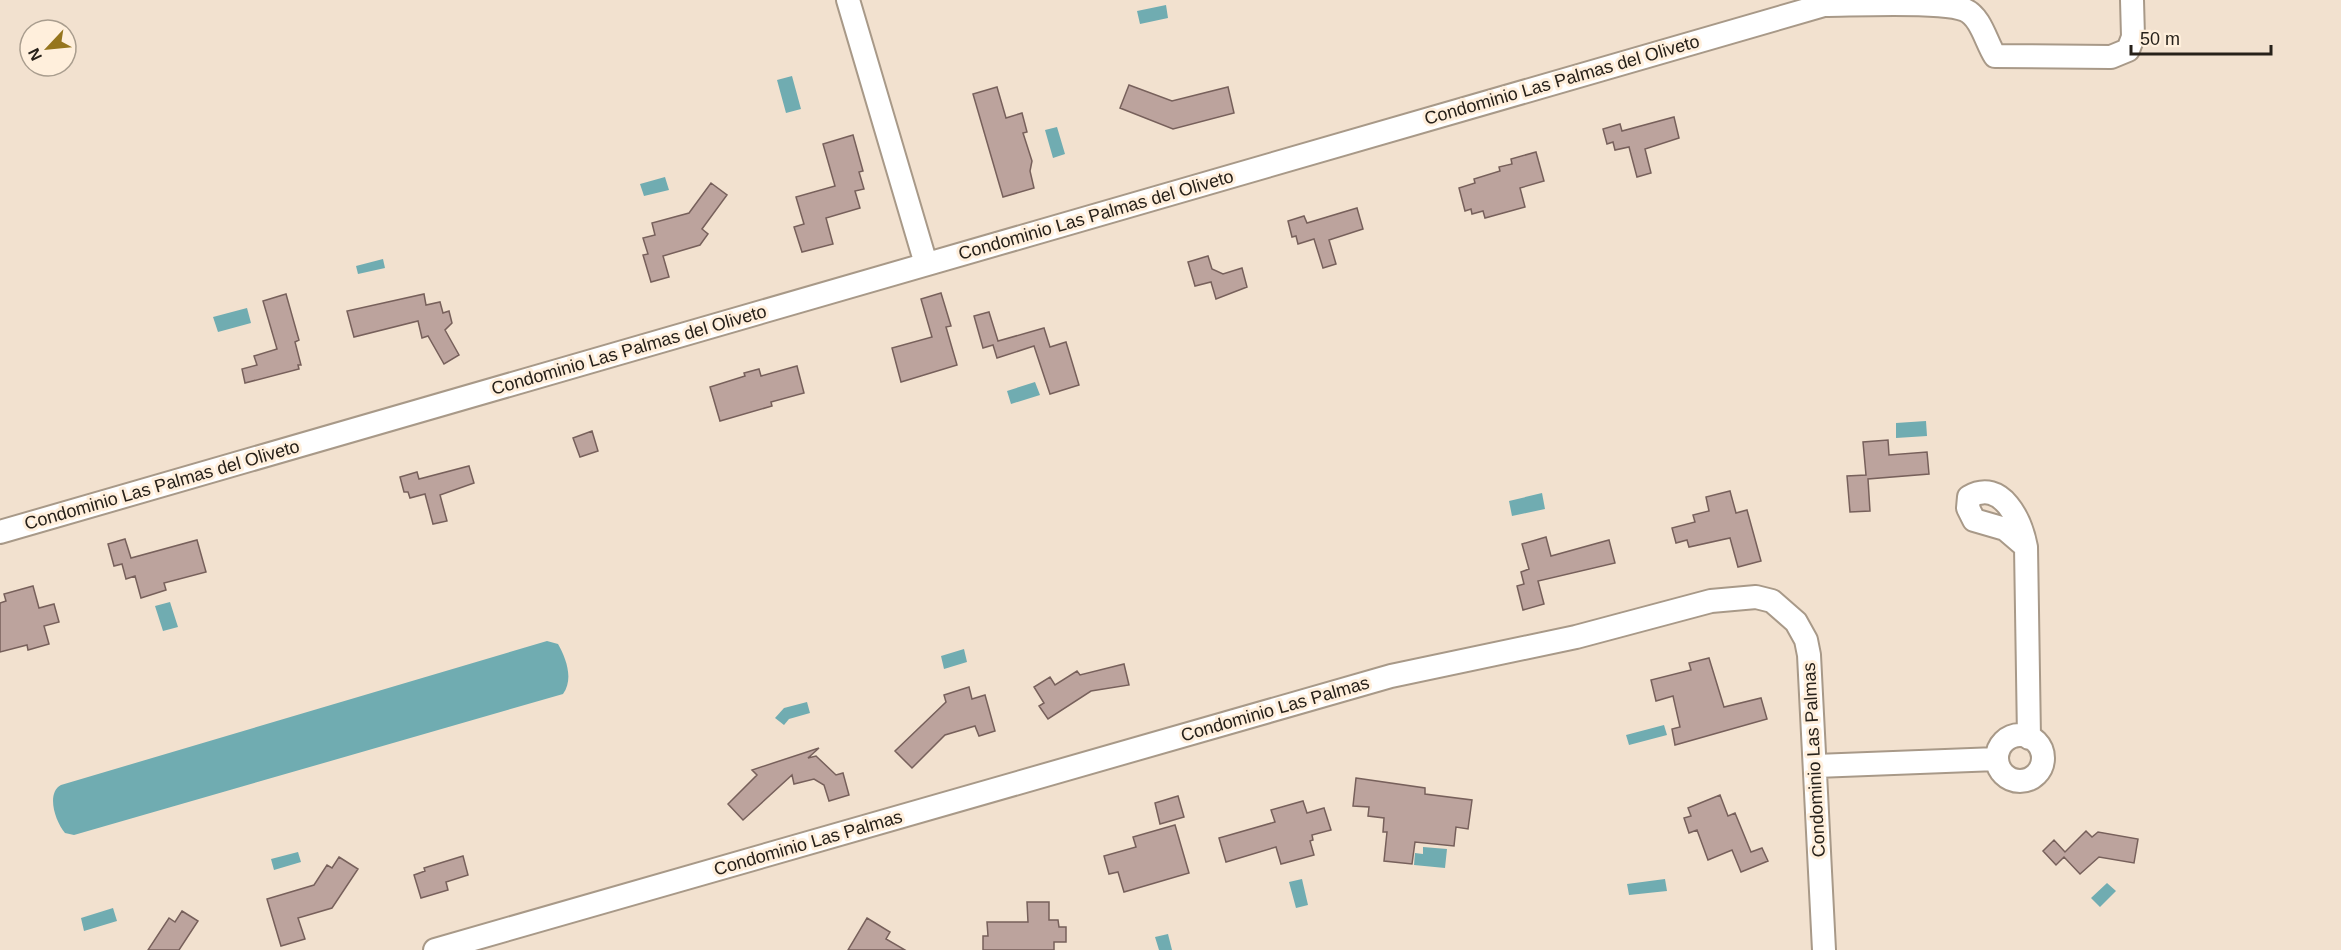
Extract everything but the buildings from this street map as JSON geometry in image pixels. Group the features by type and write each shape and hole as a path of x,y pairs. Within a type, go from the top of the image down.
{"street":[{"path":"848,0 926,264"},
{"name":"Condominio Las Palmas del Oliveto","path":"0,532 1824,5 1934,6 1965,10 1978,22 1986,43 1995,56 2111,57 2128,50 2133,37 2132,0"},
{"path":"2026,547 2029,738"},
{"name":"Condominio Las Palmas","path":"435,950 1391,676 1576,637 1711,601 1745,597 1764,599 1778,605 1796,622 1806,640 1809,655 1816,766 1824,950"},
{"path":"2018,735 2029,738 2038,745 2043,755 2041,767 2034,776 2027,780 2012,780 2000,770 1997,759 1999,748 2007,739 2018,735"},
{"path":"1816,766 1997,759"}],"water":[{"path":"1166,5 1168,18 1140,24 1137,11"},
{"path":"792,76 801,109 786,113 777,80"},
{"path":"1057,127 1065,154 1053,158 1045,130"},
{"path":"665,177 669,190 644,196 640,184"},
{"path":"383,259 385,268 358,274 356,266"},
{"path":"247,308 251,323 218,332 213,317"},
{"path":"1035,382 1040,395 1011,404 1007,391"},
{"path":"1926,421 1927,436 1896,438 1896,423"},
{"path":"1542,493 1545,509 1512,516 1509,501"},
{"path":"170,602 178,627 163,631 155,606"},
{"path":"547,641 558,644 566,662 568,682 563,694 74,835 65,833 55,815 54,794 61,785"},
{"path":"964,649 967,662 944,669 941,656"},
{"path":"807,702 810,713 789,719 784,725 775,718 784,708"},
{"path":"1664,725 1667,735 1629,745 1626,735"},
{"path":"1423,847 1447,849 1445,868 1414,865 1415,853 1423,854"},
{"path":"298,852 301,862 274,870 271,859"},
{"path":"1302,879 1308,905 1296,908 1289,882"},
{"path":"1665,879 1667,891 1629,895 1627,884"},
{"path":"2107,883 2116,891 2100,907 2091,898"},
{"path":"113,908 117,921 84,931 81,918"},
{"path":"1168,934 1172,950 1159,950 1155,937"}]}
